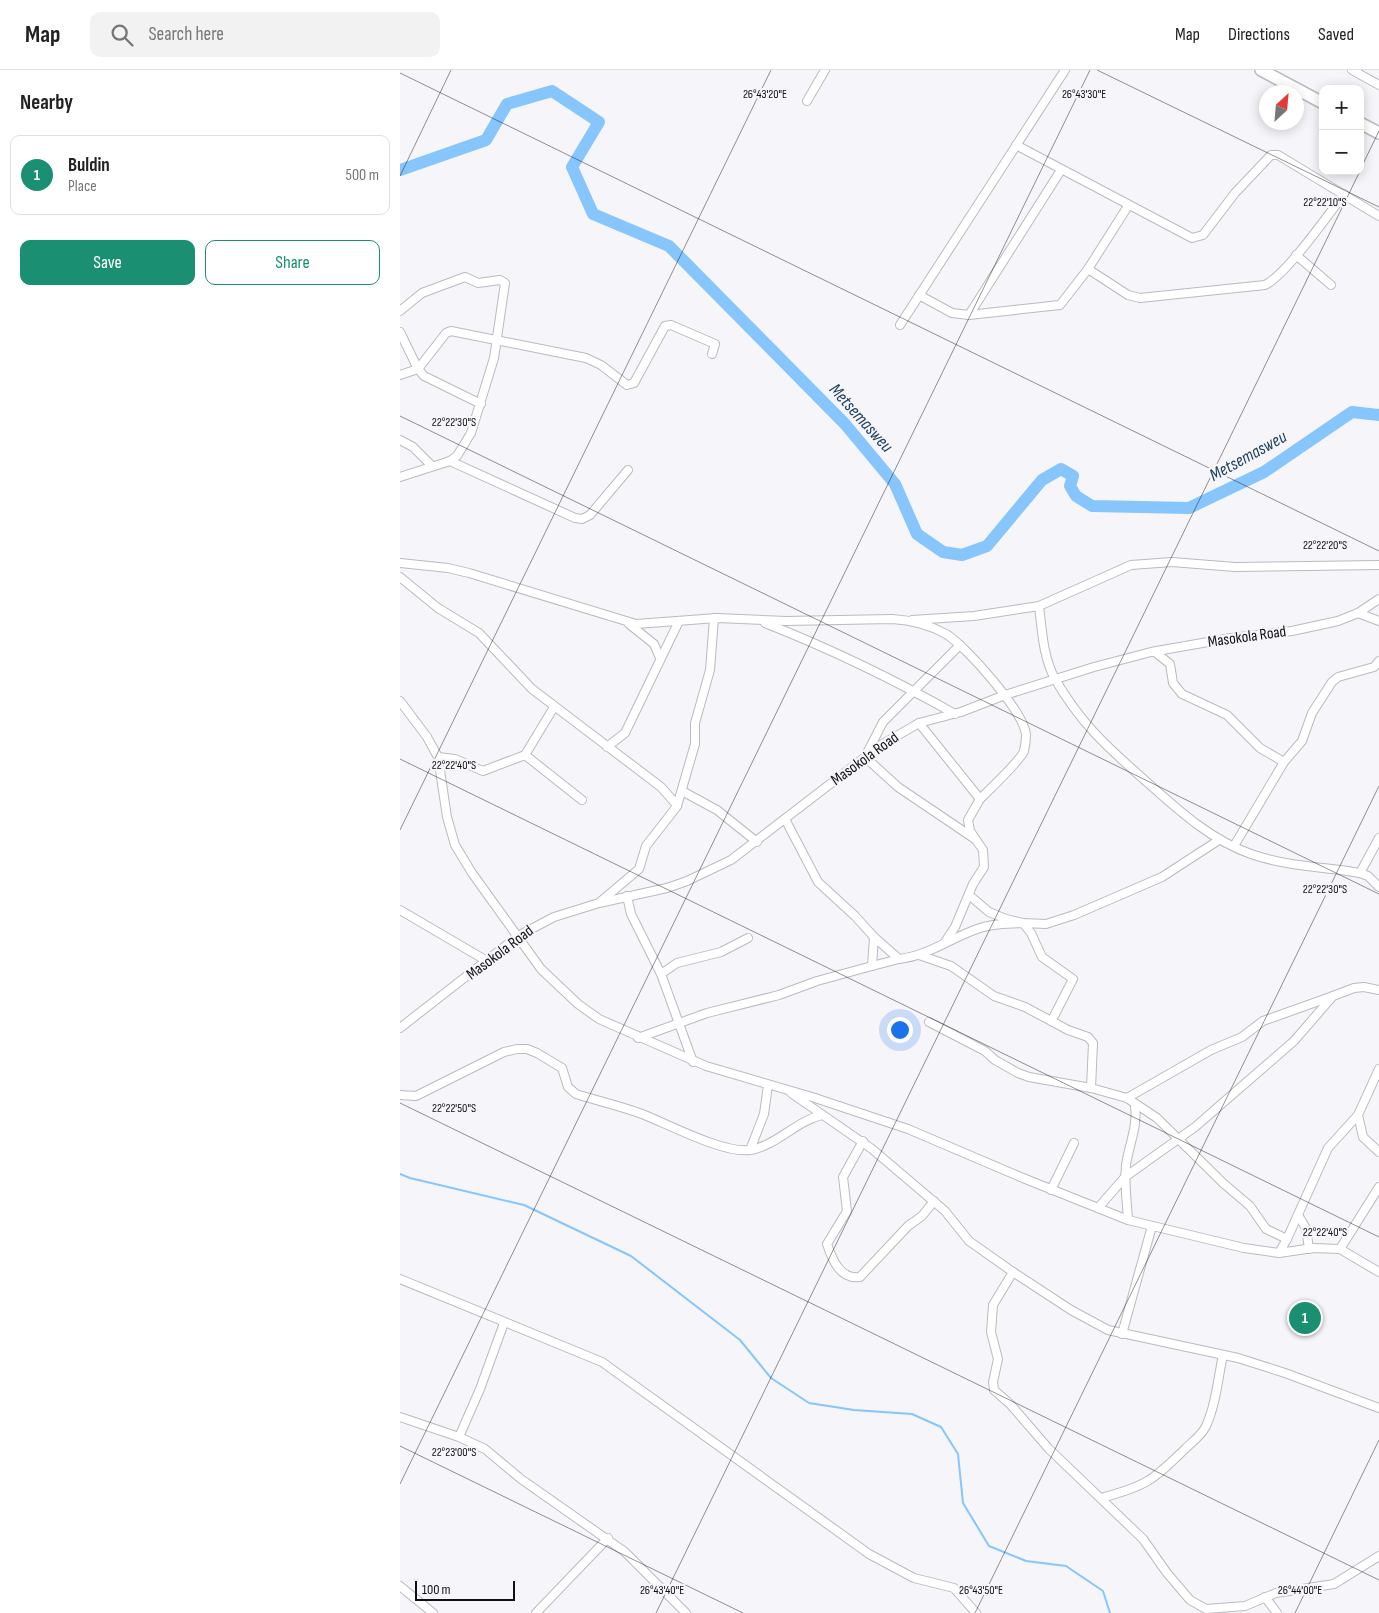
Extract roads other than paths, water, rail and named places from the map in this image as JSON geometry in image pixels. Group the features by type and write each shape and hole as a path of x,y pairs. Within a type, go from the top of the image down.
{"street":[{"path":"807,101 825,70"},
{"path":"900,325 1065,70"},
{"path":"1261,70 1319,101"},
{"path":"1352,70 1379,85"},
{"path":"1364,125 1379,133"},
{"path":"1016,145 1128,206 1192,238 1198,238 1203,235 1235,193 1271,155 1278,155 1379,216"},
{"path":"968,315 1061,170"},
{"path":"1088,269 1128,295 1140,298 1256,287 1271,282 1296,255 1344,194"},
{"path":"920,295 952,313 968,315 1056,306 1062,303 1088,269 1128,206"},
{"path":"1296,255 1330,285"},
{"path":"400,311 422,293 465,277 478,284 501,280 505,283 497,342 472,433 458,456 450,461 400,478"},
{"path":"400,375 418,369 448,331 586,358 601,365 614,378 630,385 645,365 665,326 671,325 715,344 712,354"},
{"path":"400,332 418,369 424,376 480,404"},
{"path":"400,440 414,447 432,466"},
{"path":"450,461 575,518 590,515 628,470"},
{"path":"629,624 714,618 758,620 909,620 974,616 1039,606 1131,565 1172,562 1235,567 1379,565"},
{"path":"400,563 448,568 469,573 629,624 654,644 660,658"},
{"path":"400,577 438,608 478,633 532,689 661,787 677,806"},
{"name":"Masokola Road","path":"400,1028 518,936 554,917 599,903 687,881 731,860 757,842 865,757 903,731 919,723 955,714 1055,679 1155,652 1231,638 1292,631 1338,621 1358,613 1379,599"},
{"path":"1039,606 1043,641 1055,679 1076,712 1106,747 1155,790 1219,840 1267,858 1360,873 1368,876 1379,887"},
{"path":"1358,613 1379,621"},
{"path":"599,903 639,869 646,846 677,806 694,744 695,723 710,670 714,618"},
{"path":"758,620 831,649 955,714"},
{"path":"909,620 945,634 960,645 1005,695 1022,724 1026,735 1024,750 980,799 968,820 970,831 983,850 985,862 955,927 945,942"},
{"path":"607,747 625,733 678,621"},
{"path":"960,645 916,692 884,722 865,757 898,787 975,839"},
{"path":"1155,652 1170,664 1173,683 1182,694 1227,715 1260,748 1284,762"},
{"path":"1234,846 1284,762 1304,738 1312,713 1332,682 1338,677 1374,667 1379,661"},
{"path":"400,701 438,757 447,818 455,846 488,898 541,969 578,1004 599,1019 693,1062 908,1128 1051,1190 1128,1220 1244,1248 1279,1253 1329,1247 1340,1249 1379,1272"},
{"path":"438,757 455,759 483,771 525,755 554,707"},
{"path":"400,717 409,712"},
{"path":"919,723 980,799"},
{"path":"525,755 582,800"},
{"path":"682,791 716,810 757,842"},
{"path":"785,819 818,882 899,959"},
{"path":"1360,873 1379,838"},
{"path":"638,1038 707,1013 778,996 817,981 920,955 945,942 986,926 1023,923 1046,924 1074,915 1162,877 1219,840"},
{"path":"969,895 989,912 1023,923 1031,933 1042,957 1073,979 1052,1020"},
{"path":"627,896 631,914 661,974 693,1062"},
{"path":"400,910 487,961"},
{"path":"872,966 874,937"},
{"path":"661,974 677,963 721,952 748,938"},
{"path":"920,955 951,966 994,996 1052,1020 1090,1040 1093,1049 1091,1088"},
{"path":"1127,1098 1211,1050 1242,1037 1263,1021 1354,988 1364,987 1379,990"},
{"path":"1098,1208 1125,1177 1179,1139 1294,1041 1333,996"},
{"path":"929,1022 985,1051 1000,1064 1018,1073 1029,1077 1091,1088 1127,1098 1157,1118 1223,1184 1250,1206 1266,1229 1287,1238"},
{"path":"400,1095 416,1096 504,1052 527,1049 562,1068 568,1087 576,1094 641,1114 700,1138 731,1148 750,1150 760,1147 805,1120 822,1115"},
{"path":"1279,1253 1328,1148 1358,1114 1379,1069"},
{"path":"750,1150 764,1114 768,1085"},
{"path":"787,1090 863,1141 934,1201 969,1241 1013,1272 1089,1320 1122,1334 1224,1355 1285,1373 1379,1408"},
{"path":"1128,1220 1125,1177 1128,1154 1135,1133 1136,1105"},
{"path":"1358,1114 1363,1137 1379,1152"},
{"path":"863,1141 843,1177 847,1210 827,1244 836,1268 854,1278 860,1277 908,1226 922,1216 934,1201"},
{"path":"1051,1190 1074,1144"},
{"path":"1340,1249 1379,1187"},
{"path":"1298,1215 1307,1233 1309,1249"},
{"path":"1122,1334 1152,1226"},
{"path":"1013,1272 993,1306 991,1332 998,1358 993,1387 1010,1404 1036,1436 1143,1539 1175,1584 1198,1605 1206,1609 1245,1606 1283,1591 1334,1584 1379,1556"},
{"path":"400,1279 609,1366 869,1554 914,1578 954,1588 976,1613"},
{"path":"459,1437 480,1390 504,1323"},
{"path":"1101,1498 1148,1483 1166,1470 1203,1432 1214,1402 1224,1355"},
{"path":"400,1417 459,1437 485,1449 554,1502 608,1538 625,1552 686,1613"},
{"path":"536,1613 608,1538"},
{"path":"400,1586 434,1613"},
{"path":"1265,1597 1277,1613"}],"waterway":[{"name":"Metsemasweu","path":"400,170 486,140 507,104 552,91 599,122 572,167 593,214 669,246 845,424 895,484 917,534 943,552 962,555 987,546 1042,480 1061,469 1073,476 1070,486 1076,496 1092,506 1189,508 1264,472 1352,412 1379,415"},
{"path":"400,1174 524,1205 631,1256 740,1340 771,1378 809,1403 854,1410 912,1414 941,1427 958,1454 963,1503 989,1546 1026,1561 1066,1566 1103,1591 1110,1613"}],"place":[{"name":"Buldin","path":"1305,1318"}]}
